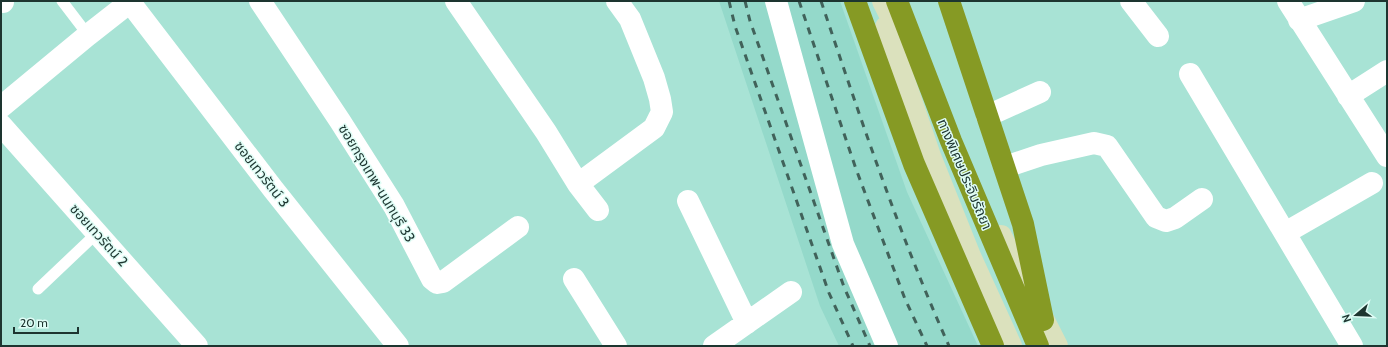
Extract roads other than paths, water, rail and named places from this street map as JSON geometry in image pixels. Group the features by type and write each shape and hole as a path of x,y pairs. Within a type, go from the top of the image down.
{"highway":[{"path":"855,1 914,164 993,346"},
{"name":"ทางพิเศษประจิมรัถยา","path":"897,1 951,141 1038,346"},
{"path":"949,1 1023,224 1043,320"}],"main road":[{"path":"877,1 930,156 970,256 1011,346"},
{"path":"884,1 1057,346"}],"street":[{"path":"1,107 130,1"},
{"name":"ซอยเทวรัตน์ 3","path":"130,1 273,189 398,346"},
{"name":"ซอยกรุงเทพ-นนทบุรี 33","path":"260,1 340,121 394,206 432,279 437,283 443,282 518,227"},
{"path":"456,1 546,132 578,184 598,210"},
{"path":"578,184 654,128 662,112 654,78 630,20 617,1"},
{"path":"776,1 843,244 887,346"},
{"path":"1131,1 1158,36"},
{"path":"1288,1 1387,156"},
{"path":"1300,20 1354,1"},
{"path":"1348,96 1387,71"},
{"path":"1190,74 1352,346"},
{"path":"987,116 1040,92"},
{"name":"ซอยเทวรัตน์ 2","path":"1,125 197,346"},
{"path":"1005,167 1042,155 1094,143 1107,146 1156,217 1166,221 1175,218 1202,199"},
{"path":"1285,232 1372,183"},
{"path":"688,201 747,323"},
{"path":"574,279 616,346"},
{"path":"714,346 791,292"}],"lane":[{"path":"62,1 88,35"},
{"path":"38,289 97,233"}],"railway":[{"path":"729,1 735,26 829,293 853,346"},
{"path":"745,1 750,21 844,287 870,346"},
{"path":"799,1 856,169 905,299 927,346"},
{"path":"821,1 865,132 913,261 949,346"}]}
